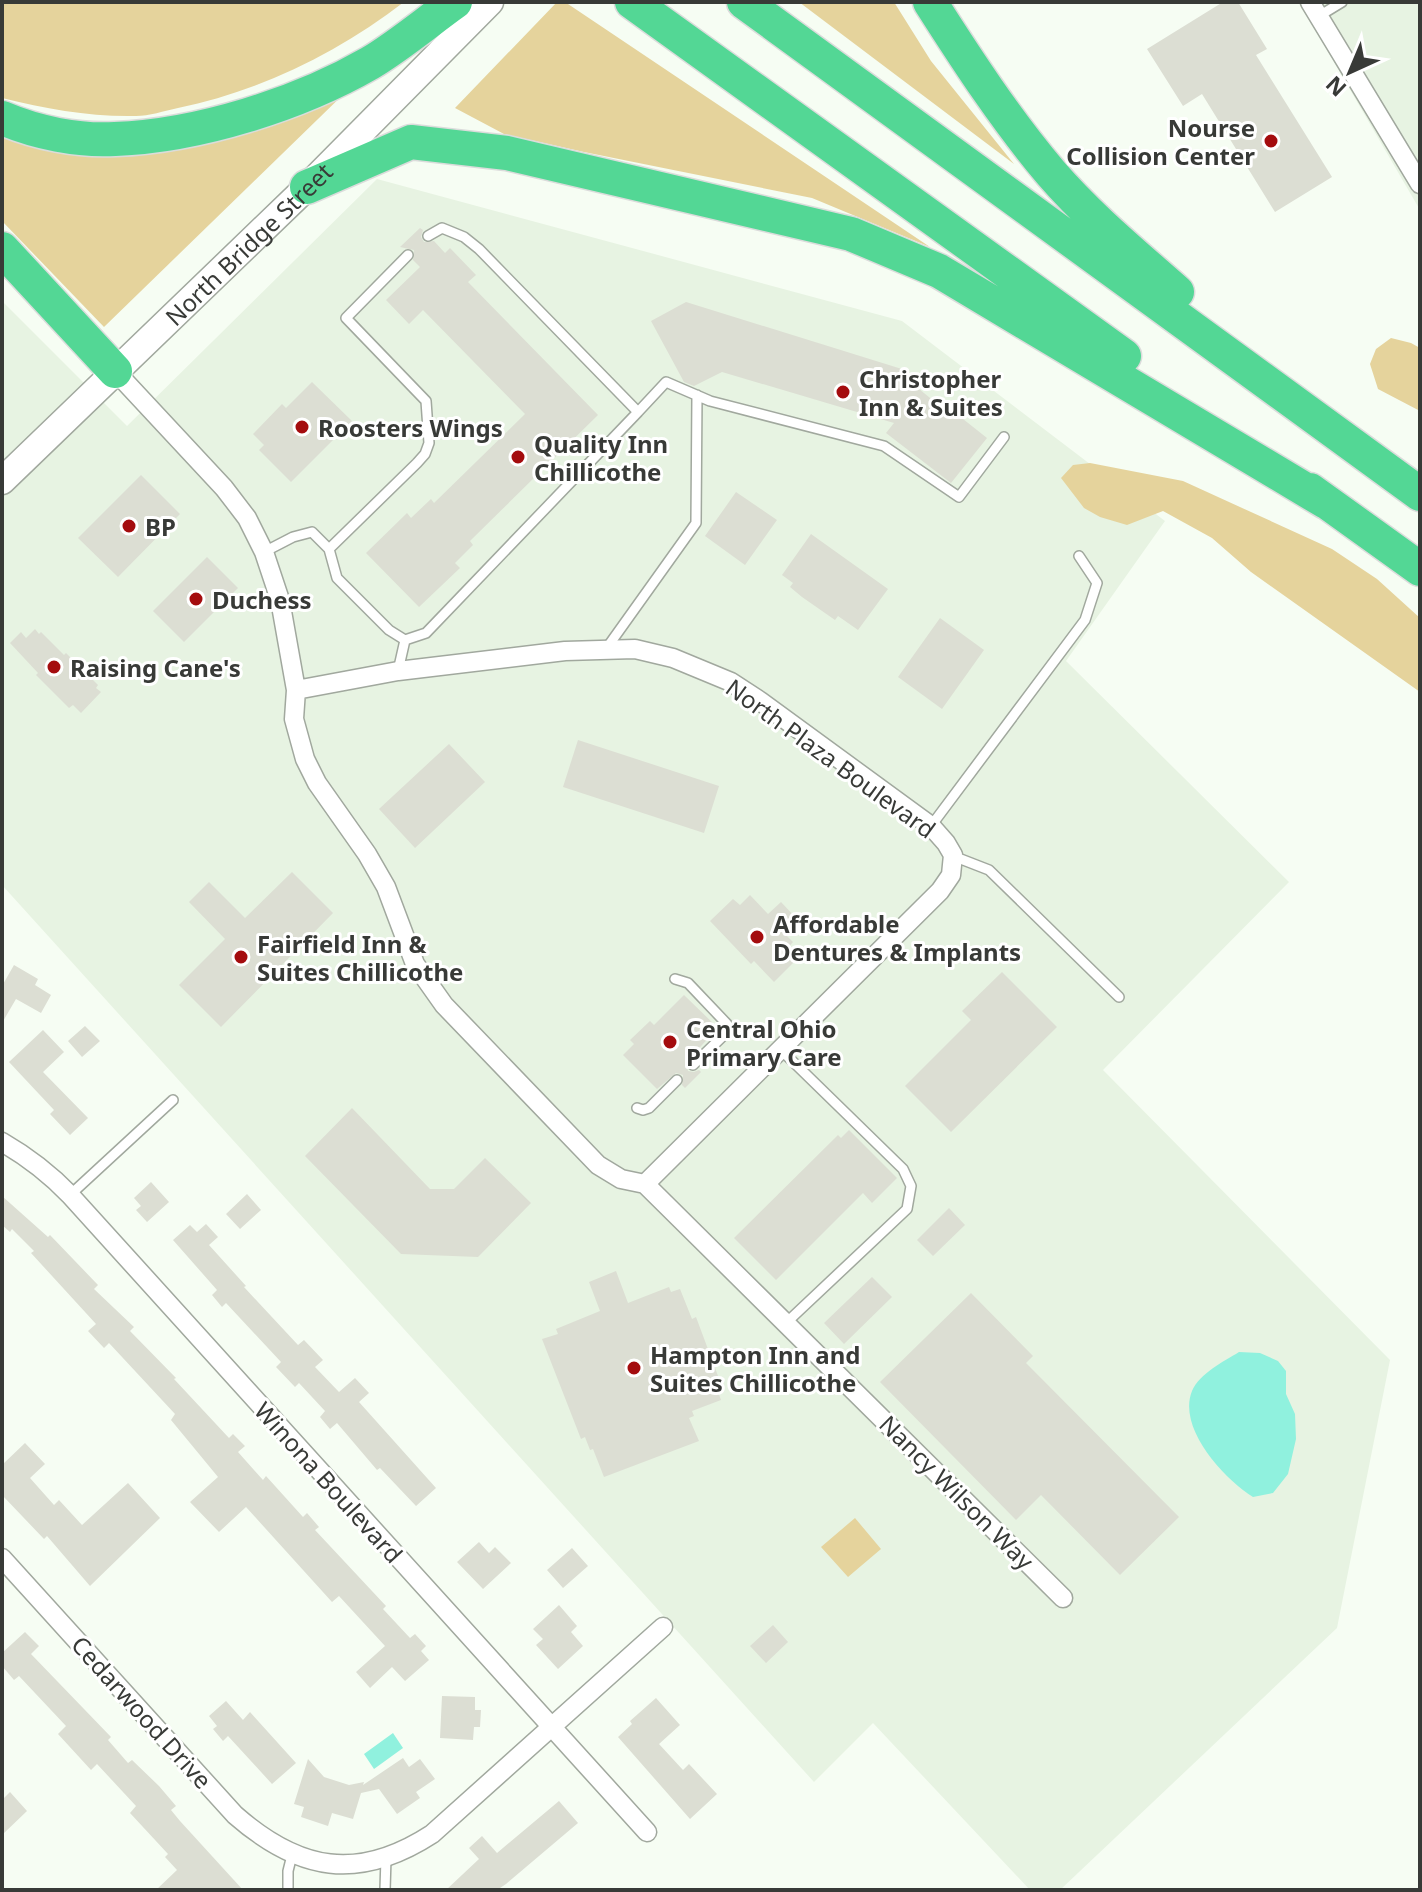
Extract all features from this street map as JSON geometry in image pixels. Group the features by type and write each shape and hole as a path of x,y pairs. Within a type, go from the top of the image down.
{"highway":[{"path":"2,118 65,136 114,139 166,133 229,120 311,92 371,62 455,2"},
{"path":"744,2 1420,494"},
{"path":"930,2 1007,116 1052,173 1105,228 1317,418"},
{"path":"634,3 1420,569"},
{"path":"307,187 411,142 507,153 851,234 939,271 1326,502"},
{"path":"2,249 115,371"}],"main road":[{"name":"North Bridge Street","path":"2,481 307,187 490,2"}],"street":[{"path":"1314,9 1420,184"},
{"path":"115,371 224,488 247,518 264,552 280,600 296,690 294,719 305,759 317,783 367,854 386,887 415,964 425,982 598,1165 621,1179 645,1184"},
{"name":"North Plaza Boulevard","path":"296,690 398,671 565,651 635,649 673,658 731,682 931,826 946,843 953,855 951,875 940,891 645,1184"},
{"name":"Winona Boulevard","path":"2,1142 50,1174 70,1195 647,1832"},
{"name":"Nancy Wilson Way","path":"645,1184 1063,1598"},
{"name":"Cedarwood Drive","path":"2,1558 235,1815 255,1832 292,1855 340,1865 386,1858 409,1849 432,1834 663,1627"}],"lane":[{"path":"1314,9 1342,2"},
{"path":"428,236 442,228 464,237 479,249 638,412"},
{"path":"329,549 417,463 429,443 426,401 346,318 408,255"},
{"path":"405,640 426,633 666,382 710,401 884,446 959,497 1004,437"},
{"path":"606,649 696,523 697,395"},
{"path":"264,552 293,537 312,532 329,549 337,578 389,630 405,640"},
{"path":"931,826 1085,620 1097,583 1079,556"},
{"path":"398,671 405,640"},
{"path":"953,855 989,870 1119,997"},
{"path":"675,979 688,983 727,1024 723,1036 693,1065"},
{"path":"781,1050 903,1169 911,1186 907,1209 786,1323"},
{"path":"637,1108 649,1108 677,1080"},
{"path":"70,1195 173,1100"},
{"path":"288,1890 292,1855"},
{"path":"385,1890 386,1858"}],"shaded area":[{"path":"2,2 404,2 352,38 297,68 209,101 136,116 69,112 2,98"},
{"path":"557,2 565,2 930,247 812,198 504,134 455,108"},
{"path":"799,2 894,2 931,61 1014,164"},
{"path":"1299,2 1420,2 1420,210"},
{"path":"354,84 104,327 2,221 2,130 43,144"},
{"path":"377,179 902,321 1165,521 1066,661 1289,882 1103,1070 1390,1360 1337,1628 1060,1890 1030,1890 873,1723 814,1782 2,885 2,301 127,426"},
{"path":"1391,338 1420,348 1420,411 1378,389 1370,364 1376,349"},
{"path":"1090,463 1183,481 1332,549 1377,579 1420,618 1420,692 1251,572 1212,538 1163,511 1127,525 1100,517 1084,508 1061,478 1073,465"},
{"path":"855,1518 881,1549 848,1577 821,1547"}],"water":[{"path":"1239,1352 1260,1353 1278,1361 1286,1371 1286,1394 1295,1414 1296,1439 1288,1474 1273,1493 1253,1497 1229,1478 1206,1451 1191,1421 1189,1405 1192,1391 1200,1379"},
{"path":"393,1733 403,1748 374,1769 364,1754"}],"building":[{"name":"Nourse Collision Center","path":"1223,2 1238,2 1267,49 1256,55 1332,177 1275,212 1202,94 1183,106 1147,49"},
{"name":"Quality Inn Chillicothe","path":"420,228 424,242 434,241 445,253 450,248 476,275 468,282 598,415 470,541 473,545 455,563 460,568 419,607 366,553 407,513 411,518 431,499 434,503 525,414 423,310 409,324 386,300 420,267 413,260 414,250 400,247"},
{"name":"Christopher Inn & Suites","path":"686,302 905,370 903,376 956,419 958,415 987,438 951,483 886,433 894,423 722,372 694,386 684,382 651,321"},
{"name":"Roosters Wings","path":"312,382 352,421 291,482 259,450 264,445 253,434 282,404 286,408"},
{"name":"BP","path":"141,475 180,514 118,577 78,538"},
{"path":"736,492 777,520 745,565 705,536"},
{"path":"811,534 888,589 858,630 838,616 835,620 802,597 790,587 793,583 782,575"},
{"name":"Duchess","path":"207,557 238,588 184,642 153,611"},
{"path":"940,618 984,650 942,709 898,677"},
{"name":"Raising Cane's","path":"35,629 64,655 66,653 98,685 96,688 101,692 81,713 73,705 69,708 10,643 21,632 26,638"},
{"path":"578,740 719,786 704,833 563,787"},
{"path":"449,744 485,782 415,848 379,809"},
{"path":"292,872 333,913 221,1027 179,985 225,939 189,902 209,882 245,918"},
{"name":"Affordable Dentures & Implants","path":"750,895 768,914 781,902 797,919 783,932 793,942 786,950 796,960 774,982 754,961 751,964 710,921 733,899 740,905"},
{"path":"14,965 38,979 35,985 51,995 41,1013 16,999 2,1023 2,986"},
{"path":"1002,972 1057,1027 951,1132 905,1086 971,1020 962,1011"},
{"name":"Central Ohio Primary Care","path":"684,995 718,1028 686,1062 688,1071 701,1072 685,1088 682,1085 683,1075 676,1073 657,1089 623,1055 634,1044 630,1040 650,1021 654,1025"},
{"path":"85,1026 100,1041 82,1057 68,1041"},
{"path":"43,1030 64,1052 43,1072 88,1118 70,1135 50,1114 54,1110 9,1062"},
{"path":"352,1108 430,1189 454,1189 485,1158 531,1203 478,1257 401,1254 305,1156"},
{"path":"849,1130 897,1178 872,1203 863,1193 776,1280 734,1238 838,1135 841,1138"},
{"path":"151,1182 169,1202 147,1222 136,1210 141,1206 134,1198"},
{"path":"247,1194 261,1210 240,1229 226,1214"},
{"path":"2,1196 48,1237 50,1235 98,1285 94,1289 134,1327 130,1331 229,1438 233,1434 245,1446 238,1452 263,1480 266,1476 303,1517 307,1513 319,1527 315,1530 386,1606 383,1609 410,1638 415,1634 426,1646 421,1651 429,1660 405,1681 392,1667 370,1688 356,1672 385,1646 339,1596 332,1602 246,1507 219,1532 190,1502 218,1477 171,1420 175,1414 109,1343 104,1348 88,1331 96,1324 31,1253 34,1251 12,1229 10,1232 2,1225"},
{"path":"949,1208 965,1225 933,1256 917,1240"},
{"path":"206,1224 218,1237 209,1245 298,1345 304,1340 323,1360 315,1367 339,1392 355,1378 369,1393 359,1402 436,1488 416,1506 380,1468 377,1470 337,1423 330,1429 320,1417 325,1411 299,1383 295,1387 276,1367 281,1362 226,1303 222,1307 212,1295 217,1290 173,1240 190,1225 197,1232"},
{"name":"Hampton Inn and Suites Chillicothe","path":"616,1271 628,1303 669,1287 671,1292 680,1289 692,1319 696,1317 721,1384 716,1386 721,1400 692,1411 694,1416 689,1418 699,1441 604,1477 593,1449 590,1450 585,1437 581,1439 542,1339 558,1334 556,1329 600,1311 589,1282"},
{"path":"872,1277 892,1297 844,1344 824,1323"},
{"path":"971,1293 1033,1356 1026,1363 1179,1517 1120,1575 1041,1495 1016,1520 880,1382"},
{"path":"25,1443 45,1464 30,1478 54,1505 59,1500 82,1525 128,1483 160,1518 90,1586 47,1536 44,1539 2,1495 2,1465"},
{"path":"479,1542 489,1553 495,1547 511,1563 483,1589 457,1562"},
{"path":"572,1548 588,1566 563,1588 547,1570"},
{"path":"559,1605 577,1626 571,1632 583,1646 558,1669 536,1645 543,1639 533,1629"},
{"path":"773,1625 788,1642 766,1663 750,1646"},
{"path":"25,1632 39,1646 31,1654 111,1737 108,1740 128,1763 132,1760 159,1786 176,1806 171,1810 243,1890 156,1890 177,1870 165,1857 168,1854 130,1813 136,1806 97,1764 91,1770 58,1734 66,1726 19,1676 14,1680 2,1666 2,1653"},
{"path":"442,1696 475,1697 475,1710 481,1710 480,1727 474,1727 473,1740 440,1738"},
{"path":"656,1698 680,1725 659,1744 683,1770 689,1764 717,1794 690,1819 618,1737 632,1724 630,1721"},
{"path":"226,1701 243,1720 250,1712 296,1763 272,1784 228,1736 223,1741 213,1729 217,1726 209,1716"},
{"path":"403,1758 409,1767 420,1759 435,1779 416,1792 420,1798 397,1814 379,1789 361,1793 353,1819 332,1813 328,1826 301,1817 304,1807 294,1804 308,1759 324,1777 349,1785 364,1782 363,1785"},
{"path":"10,1792 27,1811 2,1835 2,1800"},
{"path":"559,1801 578,1823 506,1884 497,1890 446,1890 479,1859 469,1848 482,1836 497,1853"}],"place":[{"name":"Nourse Collision Center","path":"1271,141"},
{"name":"Christopher Inn & Suites","path":"843,392"},
{"name":"Roosters Wings","path":"302,427"},
{"name":"Quality Inn Chillicothe","path":"518,457"},
{"name":"BP","path":"129,526"},
{"name":"Duchess","path":"196,599"},
{"name":"Raising Cane's","path":"54,667"},
{"name":"Affordable Dentures & Implants","path":"757,937"},
{"name":"Fairfield Inn & Suites Chillicothe","path":"241,957"},
{"name":"Central Ohio Primary Care","path":"670,1042"},
{"name":"Hampton Inn and Suites Chillicothe","path":"634,1368"}]}
